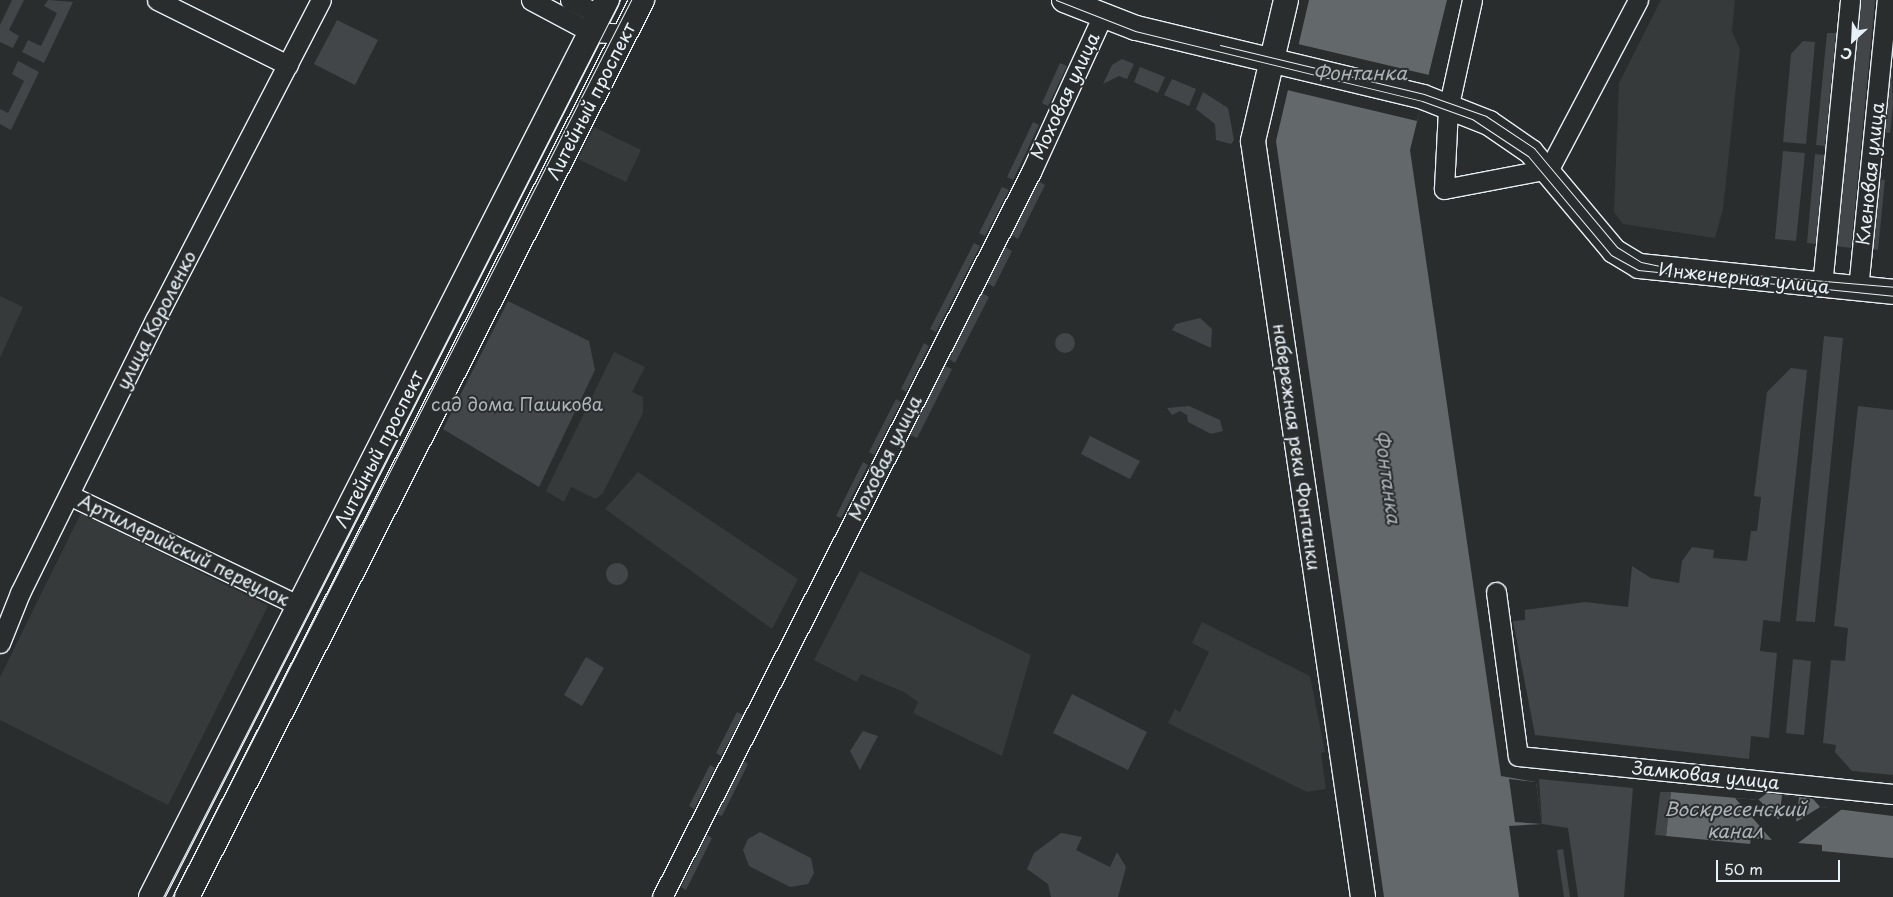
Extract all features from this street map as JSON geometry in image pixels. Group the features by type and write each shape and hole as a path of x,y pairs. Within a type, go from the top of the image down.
{"main road":[{"name":"Литейный проспект","path":"187,897 642,0"},
{"name":"Инженерная улица","path":"1064,0 1102,17 1282,64 1423,98 1448,106 1505,132 1549,169 1603,239 1640,266 1893,292"},
{"name":"набережная реки Фонтанки","path":"1286,0 1282,64 1253,141 1363,897"},
{"name":"Литейный проспект","path":"151,897 599,16"}],"street":[{"path":"156,0 288,65"},
{"name":"улица Короленко","path":"0,643 8,603 69,495 321,0"},
{"path":"531,0 599,16"},
{"path":"570,0 599,16 625,34"},
{"path":"1472,0 1448,106 1444,189 1549,169 1638,0"},
{"name":"Кленовая улица","path":"1822,286 1850,0"},
{"name":"Кленовая улица","path":"1858,289 1887,0"},
{"name":"Моховая улица","path":"662,897 1031,172 1102,17"},
{"name":"Артиллерийский переулок","path":"69,495 300,606"},
{"name":"Замковая улица","path":"1496,592 1518,756 1893,794"}],"shaded area":[{"path":"1661,0 1735,0 1732,32 1740,49 1723,209 1715,238 1623,224 1614,212 1619,83"},
{"path":"594,127 641,150 626,182 578,159"},
{"path":"0,296 23,307 0,358"},
{"path":"614,352 645,367 632,392 643,397 643,413 603,493 596,499 571,487 564,502 546,491"},
{"path":"638,472 798,579 772,629 605,509"},
{"path":"81,513 268,606 168,805 0,720 0,677"},
{"path":"860,571 1031,655 1002,756 913,713 918,702 904,692 861,674 857,682 814,660"},
{"path":"1202,622 1310,676 1325,752 1321,753 1326,789 1307,792 1168,723 1175,709 1180,712 1209,652 1192,643"}],"green space":[{"path":"12,0 24,0 9,30 19,36 13,48 0,42 0,25"},
{"path":"48,0 73,2 44,63 22,52 28,40 41,46 57,13 44,6"},
{"path":"1858,0 1875,0 1851,248 1835,246"},
{"path":"337,20 378,40 355,85 314,64"},
{"path":"1827,33 1836,33 1825,146 1816,145"},
{"path":"1803,41 1815,42 1806,144 1783,142 1791,54"},
{"path":"1890,41 1893,104 1890,133 1881,132"},
{"path":"1122,59 1134,64 1127,79 1119,76 1103,84 1112,65"},
{"path":"18,61 39,72 11,130 0,124 0,109 8,113 24,81 12,74"},
{"path":"1060,63 1067,66 1048,106 1042,103"},
{"path":"1140,67 1165,77 1158,93 1134,82"},
{"path":"1172,79 1196,89 1189,106 1164,95"},
{"path":"1203,92 1228,108 1234,140 1231,144 1216,140 1215,124 1196,109"},
{"path":"1033,122 1039,125 1013,180 1007,177"},
{"path":"1783,151 1805,153 1796,241 1775,239"},
{"path":"1815,154 1824,155 1816,244 1807,243"},
{"path":"1877,179 1885,180 1878,250 1870,249"},
{"path":"1038,181 1045,185 1018,239 1011,235"},
{"path":"1002,187 1009,190 985,236 979,233"},
{"path":"974,243 980,246 936,332 930,329"},
{"path":"1005,247 1012,251 994,287 987,283"},
{"path":"982,293 989,297 955,363 949,359"},
{"name":"сад дома Пашкова","path":"508,301 589,341 595,370 539,487 443,429"},
{"path":"1200,318 1212,329 1211,348 1172,330 1176,324"},
{"path":"1061,333 1069,333 1075,339 1075,347 1069,353 1061,353 1055,347 1055,339"},
{"path":"1824,336 1843,338 1815,622 1796,621"},
{"path":"924,343 929,346 906,392 901,389"},
{"path":"945,366 952,369 917,438 910,435"},
{"path":"1791,368 1807,370 1780,622 1763,620 1760,651 1777,653 1769,738 1751,736 1749,759 1535,735 1513,621 1525,620 1525,610 1585,602 1628,607 1632,566 1651,578 1679,583 1682,561 1692,547 1714,550 1713,558 1747,561 1751,531 1757,531 1761,497 1754,496 1767,392"},
{"path":"896,399 901,402 874,455 869,452"},
{"path":"1189,406 1220,420 1223,431 1211,434 1188,422 1187,415 1180,411 1172,415 1167,408"},
{"path":"1858,406 1893,410 1893,775 1852,771 1835,752 1836,745 1823,743 1831,660 1845,661 1848,628 1834,626"},
{"path":"1090,436 1140,461 1130,479 1081,454"},
{"path":"863,462 868,465 841,518 836,516"},
{"path":"617,563 625,566 628,574 625,582 617,585 609,582 606,574 609,566"},
{"path":"586,657 604,668 582,706 564,695"},
{"path":"1793,659 1811,661 1804,735 1786,733"},
{"path":"1072,694 1147,732 1128,770 1053,733"},
{"path":"737,712 743,715 721,756 716,753"},
{"path":"863,731 878,736 860,770 850,751"},
{"path":"744,761 748,764 722,816 717,814"},
{"path":"710,765 715,768 694,809 689,806"},
{"path":"1539,779 1633,788 1624,897 1578,897 1568,828 1542,824"},
{"path":"1660,792 1671,792 1666,836 1655,835"},
{"path":"760,832 811,858 814,873 808,884 790,887 749,866 743,850 748,839"},
{"path":"1061,833 1082,837 1076,850 1110,867 1117,852 1126,867 1118,897 1051,897 1048,884 1027,869 1034,853"},
{"path":"707,835 712,838 686,890 681,887"},
{"path":"1563,849 1570,897 1564,897 1557,850"}],"water":[{"name":"Фонтанка","path":"1309,0 1447,0 1410,150 1501,776 1536,782 1542,824 1509,826 1519,897 1384,897 1276,141"},
{"name":"Воскресенский канал","path":"1671,792 1758,800 1767,793 1813,799 1820,807 1893,816 1893,858 1822,851 1822,845 1798,843 1811,833 1801,822 1775,819 1763,830 1772,840 1751,838 1750,844 1666,836"}],"pier":[{"path":"1298,44 1429,75 1417,121 1287,90"},
{"path":"1509,779 1536,782 1542,824 1515,822"},
{"path":"1782,795 1799,797 1796,822 1820,807 1842,809 1798,843 1808,832 1799,824 1776,822 1766,830 1772,840 1735,798 1759,800 1779,820"}],"tram line":[{"path":"163,897 620,0"},
{"path":"172,897 631,0"},
{"path":"1056,0 1135,31 1422,101 1472,119 1528,156 1611,255 1638,270 1893,296"},
{"path":"1220,45 1424,94 1486,116 1534,148 1617,247 1641,262 1669,268 1893,287"}]}
